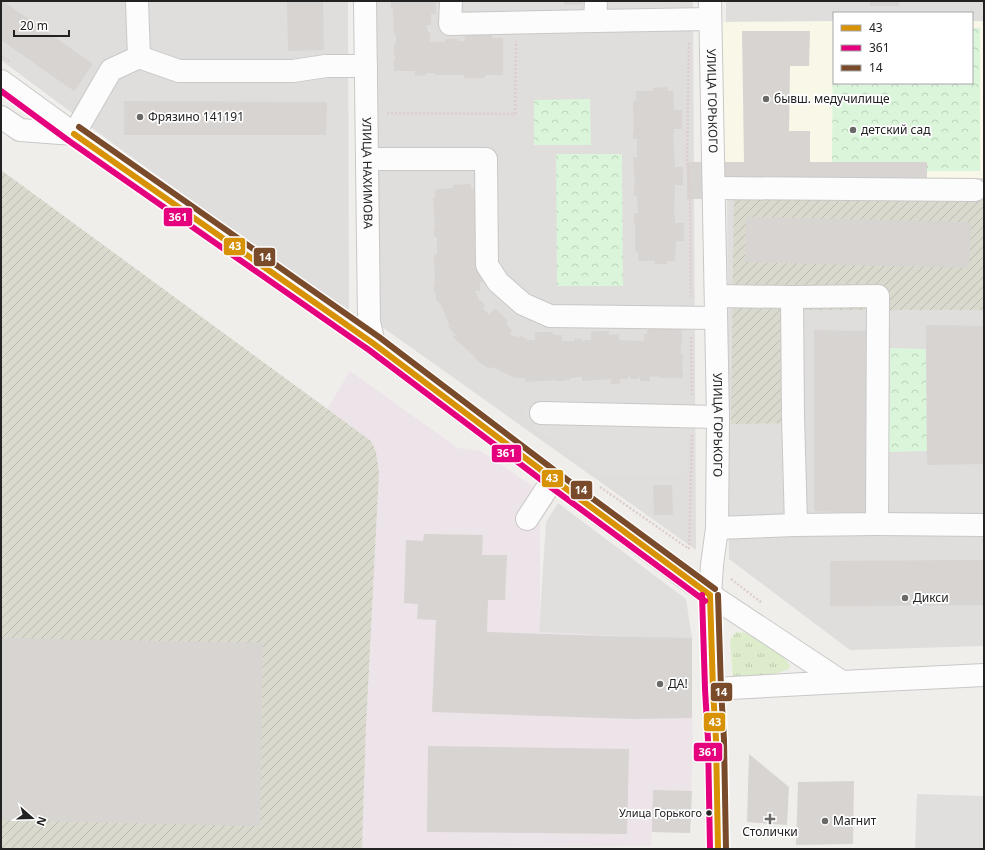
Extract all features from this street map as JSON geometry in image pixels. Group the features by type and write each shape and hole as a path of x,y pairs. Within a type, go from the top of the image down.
{"street":[{"path":"137,1 139,57"},
{"name":"УЛИЦА НАХИМОВА","path":"365,1 369,322 374,344"},
{"path":"450,1 450,24 516,23 595,11 703,13"},
{"name":"УЛИЦА ГОРЬКОГО","path":"703,13 714,188 716,296 718,417 717,528 710,595 716,740 718,849"},
{"path":"74,134 111,70 139,57 179,71 293,71 326,66 366,66"},
{"path":"1,81 74,134 374,344 710,595 842,682"},
{"path":"1,117 20,130 74,134"},
{"path":"367,159 486,159 488,265 498,282 523,304 550,316 716,318"},
{"path":"714,188 975,190"},
{"path":"716,296 878,296 877,524"},
{"path":"792,297 796,525"},
{"path":"541,413 718,417"},
{"path":"526,519 553,479"},
{"path":"717,528 877,524 984,525"},
{"path":"713,689 984,675"}],"path":[{"path":"689,550 692,416 690,188 687,162 703,13"},
{"path":"367,113 515,114 516,23"},
{"path":"729,578 767,607"}],"shaded area":[{"path":"1,1 348,1 349,313 119,148 1,60"},
{"path":"376,1 693,1 696,550 378,324"},
{"path":"726,1 984,1 984,646 850,650 729,559"},
{"name":"детский сад","path":"833,21 833,84 973,84 973,21 984,21 984,178 722,178 721,22"},
{"path":"1,170 371,441 376,452 379,473 366,727 362,849 1,849"},
{"path":"734,184 984,186 984,310 802,310 803,423 731,424"},
{"path":"350,371 458,448 481,451 554,501 540,522 540,632 635,637 692,638 693,739 690,833 652,832 651,846 362,849 366,727 379,473 376,452 371,441 327,409"},
{"path":"524,408 687,411 687,475 602,475 524,420"},
{"path":"558,503 686,599 692,638 689,645 635,637 539,632 546,522"},
{"path":"917,794 984,796 984,849 915,849"}],"green space":[{"path":"833,28 833,84 973,84 973,28 980,28 980,171 832,171"},
{"path":"590,99 591,145 534,145 534,100"},
{"path":"556,154 622,154 623,286 557,286"},
{"path":"890,348 926,349 927,451 889,452"},
{"path":"736,632 746,633 782,656 790,665 789,669 759,679 733,677 730,640"}],"building":[{"path":"1,1 93,64 74,91 1,40"},
{"path":"287,1 323,1 324,50 288,51"},
{"path":"391,1 436,1 436,14 431,14 431,25 427,25 428,32 430,32 430,42 445,42 445,39 458,39 458,41 465,41 464,34 492,33 492,38 503,38 503,75 485,75 485,78 464,78 464,75 435,75 435,73 426,73 426,75 415,76 415,71 394,71 394,44 396,44 396,35 394,35 393,7 391,8"},
{"path":"564,1 583,1 583,4 564,5"},
{"path":"870,1 899,1 899,6 870,6"},
{"path":"742,31 810,31 809,66 790,66 789,131 810,131 810,162 927,162 927,198 687,199 687,162 744,162"},
{"path":"668,87 668,91 673,91 674,110 682,110 682,129 674,129 673,135 675,167 683,167 683,185 675,185 674,215 675,223 684,223 684,241 676,241 675,261 667,261 667,264 655,264 655,261 638,261 638,251 635,252 634,213 638,213 637,196 634,196 635,186 633,157 637,157 637,139 633,139 633,101 636,101 636,91 653,91 653,88"},
{"path":"124,101 327,102 326,135 124,135"},
{"path":"471,184 471,188 474,188 475,208 483,208 476,243 474,243 474,247 477,247 476,255 474,256 475,264 484,264 484,282 480,282 480,291 475,291 485,307 483,310 484,309 489,315 495,308 508,321 506,324 512,330 509,334 519,338 520,336 527,340 535,340 535,332 553,332 553,335 562,335 562,341 575,341 575,338 582,339 582,341 584,341 591,340 591,331 609,331 609,335 619,334 619,340 644,341 644,334 647,334 647,324 681,323 683,378 659,378 659,376 650,377 650,381 640,381 640,377 639,379 631,379 628,377 628,379 620,379 620,384 611,384 611,379 582,381 582,377 570,378 570,380 564,381 555,380 525,382 525,378 515,378 492,367 491,369 489,367 487,368 482,363 481,364 453,337 456,335 448,327 450,326 440,303 436,301 436,293 434,293 434,254 437,254 437,237 434,237 435,227 433,198 435,198 435,190 453,188 453,185"},
{"path":"746,217 971,222 969,268 745,262"},
{"path":"926,325 984,326 984,464 927,465"},
{"path":"814,330 866,331 865,513 814,511"},
{"path":"653,485 672,485 673,515 654,515"},
{"path":"424,534 483,535 482,555 507,555 505,600 488,600 487,632 692,638 692,718 632,719 432,712 436,620 417,619 418,604 404,603 406,540 423,541"},
{"path":"984,560 984,605 830,606 830,561"},
{"path":"1,638 263,643 260,826 1,820"},
{"path":"428,746 629,749 627,834 427,832"},
{"path":"749,754 789,787 787,825 747,822"},
{"name":"Магнит","path":"854,781 853,844 796,845 798,782"},
{"path":"653,790 692,791 690,833 652,832"}],"transit line":[{"name":"361","path":"1,91 69,141 369,350 705,601"},
{"name":"14","path":"79,127 379,337 558,473 715,589"},
{"name":"43","path":"74,134 374,344 710,595"},
{"name":"361","path":"702,595 708,740 710,849"},
{"name":"43","path":"710,595 716,740 718,849"},
{"name":"14","path":"718,595 724,740 726,849"}],"place":[{"name":"бывш. медучилище","path":"766,99"},
{"name":"Фрязино 141191","path":"140,117"},
{"name":"детский сад","path":"853,130"},
{"name":"Дикси","path":"905,598"},
{"name":"ДА!","path":"660,684"},
{"name":"Улица Горького","path":"709,813"},
{"name":"Столички","path":"770,819"},
{"name":"Магнит","path":"825,821"}]}
